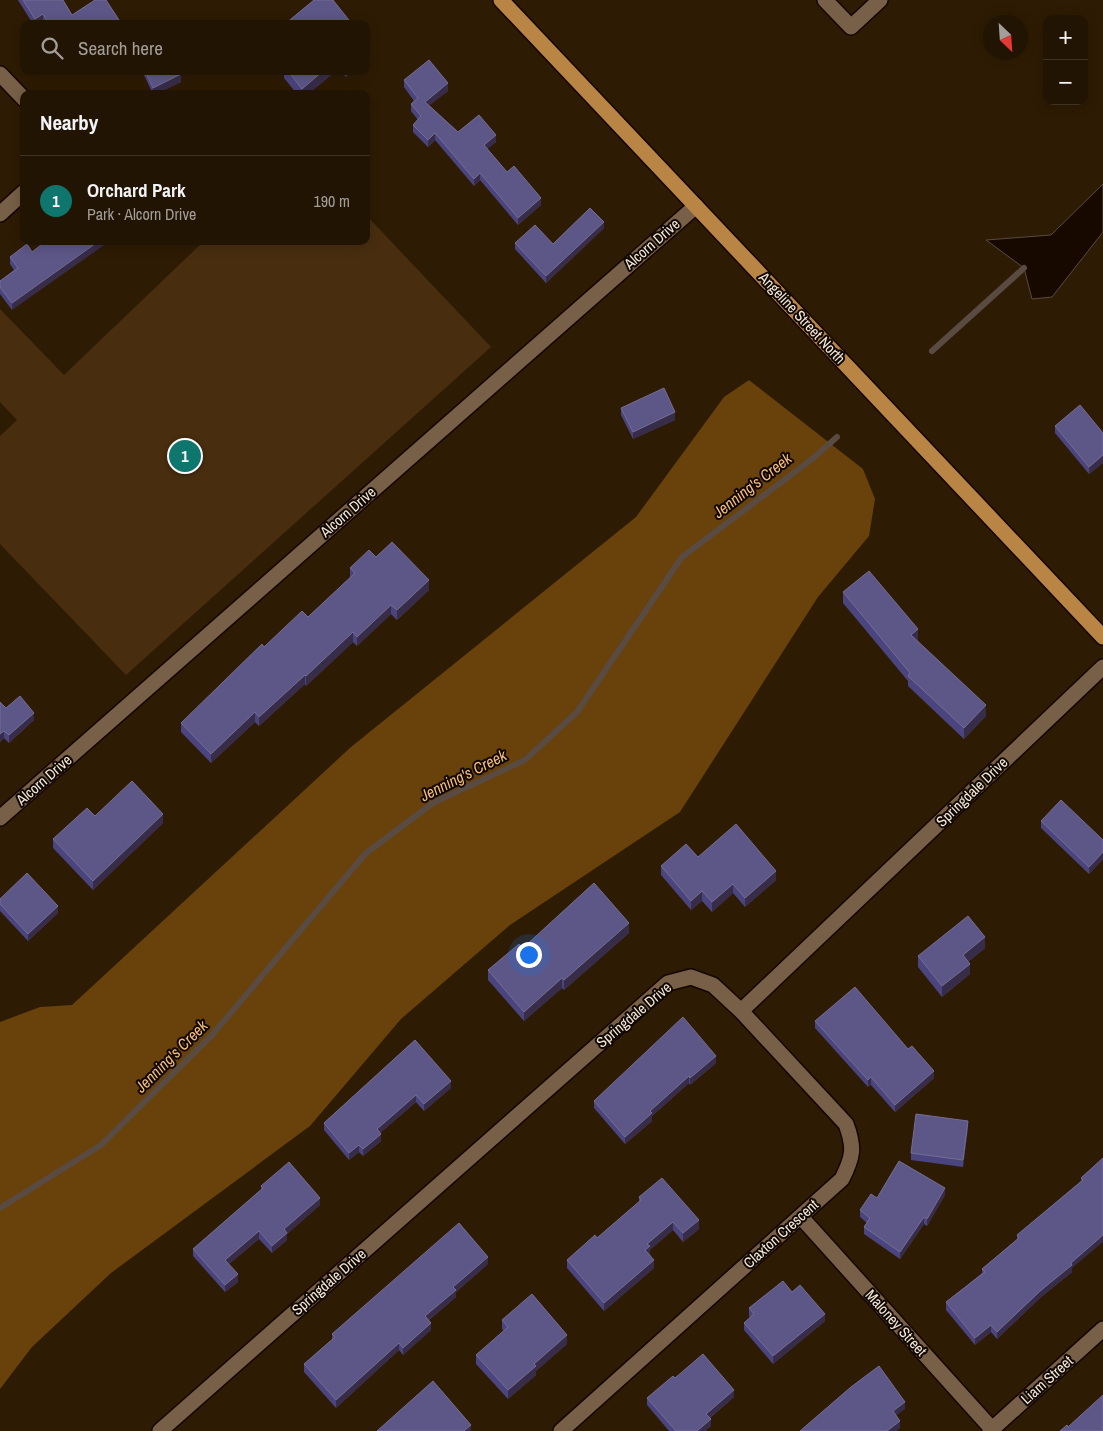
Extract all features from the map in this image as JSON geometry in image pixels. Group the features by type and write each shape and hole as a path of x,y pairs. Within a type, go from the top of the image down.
{"main road":[{"name":"Angeline Street North","path":"501,0 1103,637"}],"street":[{"path":"825,0 851,27 880,0"},
{"path":"0,74 20,95"},
{"path":"0,214 20,196"},
{"name":"Alcorn Drive","path":"0,818 696,206"},
{"name":"Springdale Drive","path":"160,1431 668,983 691,977 713,985 741,1011 1103,667"},
{"name":"Claxton Crescent","path":"560,1431 842,1179 852,1160 852,1141 846,1124 741,1011"},
{"name":"Maloney Street","path":"801,1217 991,1430"},
{"name":"Liam Street","path":"991,1430 1103,1329"}],"shaded area":[{"path":"1103,184 1103,232 1052,297 1032,299 1024,268 986,240 1051,235"},
{"path":"370,219 491,347 126,675 0,544 0,436 17,420 0,402 0,309 64,375 200,245 370,245"},
{"path":"749,380 863,469 875,499 869,536 818,597 680,812 510,925 401,1019 310,1126 111,1273 32,1347 0,1389 0,1022 40,1007 72,1005 351,747 636,517 724,397"}],"building":[{"path":"23,0 63,0 72,15 95,0 106,0 119,20 47,20 43,14 35,19"},
{"path":"314,0 333,0 349,20 290,20"},
{"path":"429,60 448,83 425,102 458,132 479,115 496,135 484,145 507,172 514,166 541,198 518,218 480,173 474,179 435,133 428,140 413,125 421,116 411,104 418,98 404,80"},
{"path":"147,75 179,75 153,88"},
{"path":"291,75 318,75 302,89"},
{"path":"590,208 604,222 546,276 515,243 535,225 553,244"},
{"path":"26,245 32,252 41,245 93,245 12,303 0,287 0,281 18,268 10,257"},
{"path":"664,388 675,412 633,432 621,408"},
{"path":"1080,405 1103,433 1103,455 1089,467 1055,426"},
{"path":"392,542 429,580 397,610 391,605 357,637 353,632 259,717 255,712 211,754 181,723 262,644 264,647 302,611 308,617 355,573 350,568 369,550 376,557"},
{"path":"869,571 918,629 911,635 986,705 964,728 908,676 910,673 843,592"},
{"path":"20,696 34,713 9,735 4,731 0,734 0,702 6,708"},
{"path":"132,781 163,814 93,881 53,839 87,808 95,816"},
{"path":"1061,800 1103,840 1103,852 1089,867 1041,821"},
{"path":"736,824 776,871 745,898 733,884 712,902 702,891 691,901 661,866 686,844 698,857"},
{"path":"27,873 58,906 28,934 0,904 0,899"},
{"path":"594,883 629,923 524,1012 488,970 519,944 523,948"},
{"path":"968,916 985,937 963,955 970,964 942,986 918,956"},
{"path":"855,987 908,1049 912,1046 934,1071 895,1105 871,1077 868,1080 815,1021"},
{"path":"683,1017 716,1056 690,1078 689,1076 650,1111 652,1113 625,1137 594,1101"},
{"path":"415,1040 451,1081 424,1104 416,1095 377,1129 381,1134 363,1149 359,1145 349,1153 324,1123"},
{"path":"916,1114 968,1121 963,1160 911,1153"},
{"path":"1103,1158 1103,1235 997,1332 991,1325 975,1338 946,1302 985,1272 982,1269 1019,1238 1017,1235 1083,1180 1081,1178"},
{"path":"899,1161 945,1188 927,1219 924,1217 900,1252 864,1227 870,1218 860,1210 871,1194 877,1198"},
{"path":"289,1162 320,1198 284,1229 287,1233 272,1246 259,1231 225,1260 238,1274 225,1285 193,1249 263,1188 261,1186"},
{"path":"662,1178 699,1220 683,1233 673,1222 647,1244 650,1246 645,1250 654,1260 604,1303 567,1260 595,1235 597,1238 641,1200 639,1197"},
{"path":"459,1223 488,1257 453,1287 456,1290 425,1316 431,1323 403,1348 399,1343 336,1400 304,1364 335,1337 332,1334"},
{"path":"783,1281 792,1292 800,1285 825,1314 773,1356 744,1323 754,1314 749,1308"},
{"path":"532,1294 567,1335 534,1364 536,1366 508,1390 476,1355 508,1327 502,1320"},
{"path":"703,1354 734,1390 706,1414 711,1419 697,1431 676,1431 647,1398 673,1376 675,1378"},
{"path":"879,1366 905,1402 893,1411 900,1421 887,1431 800,1431 851,1387"},
{"path":"433,1381 471,1425 464,1431 377,1431"},
{"path":"1103,1395 1103,1431 1060,1431 1067,1425 1068,1427"}],"waterway":[{"name":"Jenning's Creek","path":"932,351 1024,268"},
{"name":"Jenning's Creek","path":"0,1208 101,1145 213,1034 365,854 433,803 525,760 577,712 682,557 812,459 837,437"}],"place":[{"name":"Orchard Park","path":"185,456"}]}
